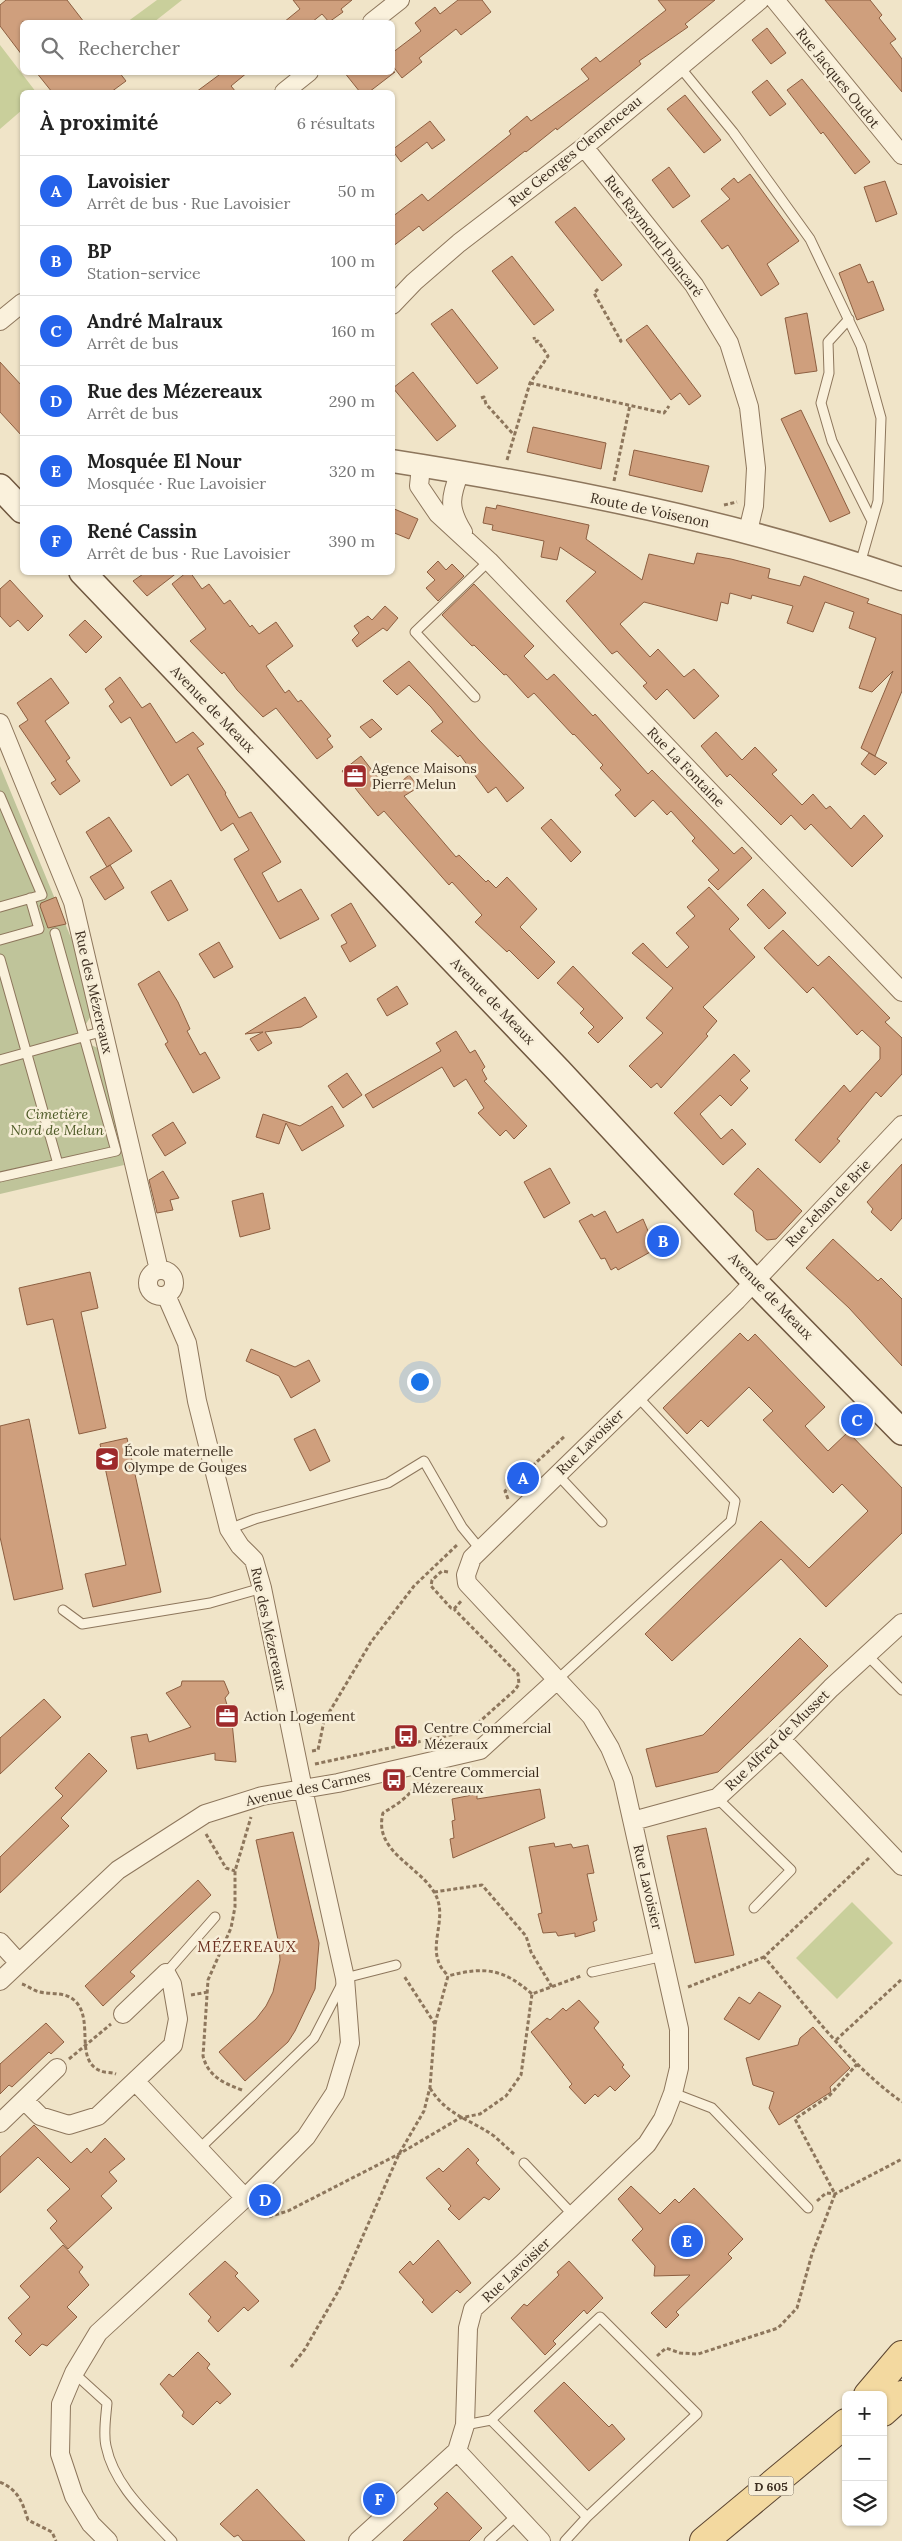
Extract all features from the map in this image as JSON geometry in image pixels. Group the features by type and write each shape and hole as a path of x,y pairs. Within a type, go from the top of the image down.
{"main road":[{"path":"0,487 20,508"},
{"name":"Avenue de Meaux","path":"85,575 559,1070 754,1281 902,1432"},
{"path":"871,2391 902,2355"},
{"path":"880,2391 902,2369"},
{"path":"887,2408 902,2395"},
{"name":"D 605","path":"704,2541 842,2431"},
{"name":"D 605","path":"728,2541 842,2431"}],"street":[{"path":"375,20 400,0"},
{"name":"Rue Georges Clemenceau","path":"395,302 414,282 460,243 584,147 760,0"},
{"name":"Rue Jacques Oudot","path":"775,0 902,155"},
{"path":"286,90 305,75"},
{"name":"Rue Raymond Poincaré","path":"584,147 694,285 729,343 749,407 756,468 754,506 748,531"},
{"path":"0,321 20,305"},
{"name":"Route de Voisenon","path":"395,462 460,472 748,531 902,578"},
{"name":"Rue La Fontaine","path":"421,466 419,486 438,514 489,561 902,992"},
{"name":"Rue La Fontaine","path":"460,472 451,504 454,519 470,543"},
{"name":"Rue des Mézereaux","path":"0,724 73,902 159,1270 169,1272 174,1279 173,1288 166,1295 187,1343 197,1401 229,1529 240,1546 254,1560 262,1588 297,1760 345,1978 350,2043 335,2093 306,2137 246,2198 98,2333 74,2373 61,2404 60,2454 74,2496 91,2524 108,2541"},
{"name":"Rue Jehan de Brie","path":"754,1281 902,1125"},
{"name":"Rue Lavoisier","path":"457,2451 465,2425 468,2328 473,2309 574,2216 647,2144 663,2119 673,2093 679,2068 680,2048 673,1993 624,1779 610,1748 591,1716 471,1589 467,1583 466,1575 472,1558 480,1549 754,1281"},
{"name":"Rue Alfred de Musset","path":"633,1821 717,1798 781,1739 830,1688 902,1623"},
{"name":"Avenue des Carmes","path":"0,1981 118,1870 204,1814 262,1796 480,1750 558,1679"},
{"path":"781,1739 902,1866"},
{"path":"0,1942 19,1962"},
{"path":"24,2100 40,2116 69,2125 98,2116 136,2082 173,2044 178,2019 172,1984 166,1974 122,2014"},
{"path":"0,2123 57,2068"},
{"path":"136,2082 246,2198"},
{"path":"358,2541 457,2451 541,2541"}],"lane":[{"path":"680,66 733,132 810,239 861,346 881,418 878,501 860,564"},
{"path":"849,319 828,342 829,373 821,403 832,441 872,521"},
{"path":"475,697 414,632 489,561"},
{"path":"0,796 42,895 0,907"},
{"path":"0,940 39,929 30,898"},
{"path":"0,1176 116,1151 54,933"},
{"path":"0,960 58,1164"},
{"path":"0,1060 104,1031"},
{"path":"558,1679 580,1662 731,1521 735,1501 637,1396"},
{"path":"229,1529 255,1519 388,1483 424,1461 468,1535 480,1549"},
{"path":"557,1474 602,1522"},
{"path":"63,1610 82,1624 210,1603 262,1588"},
{"path":"868,1655 902,1690"},
{"path":"717,1798 791,1870 754,1908"},
{"path":"166,1974 215,1917"},
{"path":"592,1972 664,1956"},
{"path":"199,2149 314,2038 345,1978 396,1965"},
{"path":"673,2093 712,2108 808,2208"},
{"path":"524,2163 574,2216"},
{"path":"465,2425 491,2420 600,2317 696,2414 565,2541"},
{"path":"74,2373 107,2403 106,2445 114,2472 131,2496 172,2541"},
{"path":"491,2420 587,2518"},
{"path":"489,2541 516,2516"}],"path":[{"path":"598,289 594,293 621,341 618,344"},
{"path":"504,463 506,462 530,383 548,356 538,341 535,342 534,337"},
{"path":"530,383 664,413 669,406"},
{"path":"481,398 484,397 486,404 514,435"},
{"path":"613,485 630,406"},
{"path":"503,1504 509,1499 505,1492 565,1436"},
{"path":"297,1760 318,1750 324,1721 371,1642 414,1586 468,1535"},
{"path":"297,1760 339,1760 469,1730 514,1690 518,1684 518,1674 454,1609 433,1591 431,1586 432,1580 440,1572 434,1568"},
{"path":"454,1609 471,1589"},
{"path":"291,2367 306,2349 340,2288 399,2154 424,2111 430,2087 435,2024 448,1976 437,1960 440,1908 434,1892 390,1850 380,1823 383,1813 414,1790 419,1778 417,1764"},
{"path":"256,2095 221,2082 205,2063 203,2056 208,1980 231,1928 235,1907 235,1871 249,1821 253,1814 265,1809 262,1796"},
{"path":"197,1819 226,1868 235,1871"},
{"path":"673,1993 764,1957 882,1845"},
{"path":"434,1892 482,1885 526,1936 531,1952 552,1987"},
{"path":"764,1957 857,2064 883,2089 902,2102"},
{"path":"396,1965 435,2024"},
{"path":"448,1976 470,1970 495,1971 516,1980 532,1994"},
{"path":"532,1994 592,1972"},
{"path":"29,1977 22,1984 40,1992 66,1995 76,2002 83,2013 86,2026 87,2056 92,2066 101,2071 114,2073 136,2082"},
{"path":"836,2040 902,1979"},
{"path":"246,2198 268,2217 288,2211 399,2154 460,2118 480,2114 506,2096 522,2075 532,1994"},
{"path":"57,2068 86,2046 122,2014"},
{"path":"648,2364 666,2348 698,2354 778,2328 796,2308 812,2254 835,2194 795,2119 829,2096 857,2064"},
{"path":"430,2087 438,2102 460,2118 493,2136 524,2163"},
{"path":"808,2208 826,2193 835,2194 902,2158"},
{"path":"0,2482 12,2487 22,2501 28,2520 52,2532 56,2541"}],"green space":[{"path":"157,0 182,0 157,20 130,20"},
{"path":"0,45 20,71 20,75 23,75 34,90 20,90 20,112 0,129"},
{"name":"Cimetière Nord de Melun","path":"0,766 74,945 91,1016 84,1027 89,1044 100,1049 124,1165 0,1194"},
{"path":"852,1902 893,1943 837,1999 796,1958"}],"building":[{"path":"6,0 67,0 82,20 20,20 20,52 0,26 0,5"},
{"path":"293,0 352,0 341,9 343,12 332,20 327,20 322,14 314,20 286,20 300,9"},
{"path":"458,0 482,0 491,12 461,35 456,29 419,58 422,62 402,78 395,69 395,51 421,31 415,23 435,7 440,14"},
{"path":"658,0 715,0 685,24 688,27 639,61 641,64 557,130 556,128 525,151 423,231 419,226 395,245 395,215 422,194 428,201 511,134 509,131 527,116 531,121 589,79 581,69 596,57 600,62 666,10"},
{"path":"825,0 870,0 882,15 879,18 896,39 890,43 902,59 902,92"},
{"path":"767,28 786,53 771,64 752,40"},
{"path":"38,75 121,75 126,81 114,90 50,90"},
{"path":"219,75 244,75 231,86 234,90 199,90"},
{"path":"346,75 391,75 372,90 358,90"},
{"path":"802,79 870,162 855,174 823,132 821,134 787,90"},
{"path":"767,80 786,104 770,116 752,92"},
{"path":"685,95 721,140 704,153 667,109"},
{"path":"430,121 445,140 432,149 427,142 401,162 395,154 395,148"},
{"path":"669,167 690,196 673,208 652,180"},
{"path":"750,174 799,241 767,264 779,284 761,296 728,245 722,249 701,221 730,199 721,189 734,178 738,183"},
{"path":"885,181 897,214 876,222 864,187"},
{"path":"575,207 622,265 602,281 555,222"},
{"path":"512,256 554,310 534,325 492,271"},
{"path":"860,264 868,283 873,281 884,310 857,320 839,273"},
{"path":"452,309 498,368 477,384 431,324"},
{"path":"807,313 817,371 795,374 785,318"},
{"path":"647,325 701,396 689,405 680,393 671,400 626,340"},
{"path":"0,362 20,384 20,434 0,412"},
{"path":"413,372 456,426 437,441 395,390 395,386"},
{"path":"801,410 850,513 830,522 781,419"},
{"path":"533,427 606,443 601,469 527,452"},
{"path":"634,450 709,466 702,492 629,475"},
{"path":"497,505 589,525 586,539 642,580 649,554 694,564 697,553 770,569 768,578 800,586 804,576 869,599 867,603 902,615 902,691 875,756 861,748 893,671 872,692 859,688 876,638 849,628 854,612 825,602 813,632 787,623 793,606 752,595 751,599 730,593 728,604 721,602 717,621 644,602 620,624 650,657 658,649 684,677 694,669 719,696 694,719 667,689 656,700 643,686 647,683 617,651 612,654 566,601 596,572 560,547 557,560 541,557 544,541 492,530 493,525 483,523 486,507 496,509"},
{"path":"395,509 418,519 409,539 395,533"},
{"path":"438,561 446,570 452,564 464,576 438,601 426,588 435,580 427,572"},
{"path":"142,575 174,575 147,596 133,581"},
{"path":"183,575 192,575 202,589 209,584 224,604 230,600 250,627 252,625 259,634 276,622 293,646 266,666 285,693 289,690 298,702 301,700 331,736 327,739 333,747 317,759 276,708 263,717 237,690 224,672 222,674 190,641 206,629 172,584"},
{"path":"10,580 43,616 28,631 18,620 10,627 0,616 0,589"},
{"path":"474,584 534,646 524,656 547,680 554,674 593,716 595,714 648,774 652,770 734,854 742,847 752,858 718,890 708,880 719,870 692,841 695,838 671,811 667,815 653,800 635,817 615,795 621,790 600,768 603,765 574,734 534,693 528,698 506,674 504,675 474,645 472,646 442,615"},
{"path":"385,606 398,618 387,631 383,628 357,647 352,640 359,633 354,626 368,616 372,620"},
{"path":"85,620 102,637 86,653 69,635"},
{"path":"409,661 524,788 507,802 496,787 488,793 460,755 458,757 431,731 443,722 409,685 397,695 383,681"},
{"path":"120,677 142,708 150,703 176,743 193,732 204,744 197,748 226,793 239,818 251,812 281,862 262,873 278,902 301,889 319,919 280,939 234,859 249,850 233,823 221,831 188,774 171,786 130,717 121,723 109,706 114,702 105,689"},
{"path":"51,678 69,703 45,721 70,758 66,761 80,781 60,795 51,783 56,780 19,726 28,720 17,703"},
{"path":"372,719 382,729 370,738 360,727"},
{"path":"716,732 742,760 755,747 777,770 772,774 802,805 813,794 826,809 830,806 851,829 864,815 883,836 852,867 811,824 805,830 791,815 781,825 730,774 727,777 701,746"},
{"path":"869,753 887,763 875,775 861,764"},
{"path":"361,756 389,792 409,775 419,787 404,796 456,857 459,855 486,882 488,880 496,888 507,877 537,909 520,927 555,962 538,979 509,950 507,952 475,922 482,915 452,882 449,885 384,811 378,816 359,793 342,771"},
{"path":"109,817 132,851 107,867 86,832"},
{"path":"551,819 581,852 571,862 541,828"},
{"path":"110,865 124,888 105,900 90,877"},
{"path":"171,880 188,910 168,921 151,892"},
{"path":"709,887 739,919 729,929 755,957 703,1007 717,1021 706,1034 708,1036 661,1088 657,1083 651,1088 629,1066 663,1033 646,1018 673,988 632,953 643,943 667,968 689,947 676,933 695,916 687,907"},
{"path":"763,889 786,913 769,929 747,905"},
{"path":"56,897 66,924 48,928 40,906 41,903"},
{"path":"351,903 376,946 350,962 341,946 347,943 331,915"},
{"path":"783,930 818,966 829,956 890,1018 885,1022 902,1038 902,1074 881,1097 876,1092 837,1139 840,1141 820,1163 795,1140 844,1085 850,1092 880,1059 880,1047 862,1030 857,1035 813,987 807,993 764,948"},
{"path":"219,942 233,967 214,978 199,954"},
{"path":"573,966 623,1018 598,1043 588,1033 594,1027 580,1013 584,1009 557,983"},
{"path":"159,971 178,1002 190,1029 187,1031 200,1055 205,1052 220,1078 193,1093 165,1044 168,1042 138,984"},
{"path":"397,986 408,1004 387,1016 377,999"},
{"path":"305,997 317,1017 301,1027 265,1032 272,1043 258,1051 250,1039 263,1032 245,1034"},
{"path":"456,1031 470,1053 475,1050 485,1067 482,1070 487,1079 484,1081 527,1126 514,1139 506,1130 500,1136 478,1113 484,1108 466,1079 454,1087 442,1067 373,1108 365,1095 441,1051 436,1043"},
{"path":"734,1054 750,1071 740,1080 748,1088 731,1106 720,1095 700,1114 721,1139 732,1129 746,1144 723,1165 674,1113"},
{"path":"347,1073 362,1095 343,1108 328,1086"},
{"path":"332,1106 344,1126 302,1151 286,1123 279,1144 256,1137 263,1114 300,1126"},
{"path":"173,1122 186,1143 165,1156 152,1135"},
{"path":"902,1164 902,1218 891,1231 871,1212 873,1209 867,1202"},
{"path":"550,1168 570,1203 544,1218 524,1182"},
{"path":"758,1168 802,1211 776,1239 767,1240 756,1231 753,1211 734,1194"},
{"path":"163,1171 179,1198 170,1200 173,1210 157,1213 149,1180"},
{"path":"263,1193 270,1229 240,1237 232,1201"},
{"path":"605,1211 617,1233 643,1219 651,1238 664,1226 677,1241 659,1258 652,1251 618,1270 616,1267 611,1270 605,1258 601,1259 579,1221 592,1214 594,1217"},
{"path":"833,1239 878,1281 881,1278 902,1299 902,1366 849,1308 806,1268"},
{"path":"90,1272 98,1308 81,1312 106,1428 79,1434 53,1319 27,1325 19,1288"},
{"path":"740,1333 748,1341 755,1334 825,1407 805,1426 828,1451 848,1432 902,1488 902,1533 826,1607 781,1559 672,1661 645,1634 761,1521 809,1568 868,1511 842,1484 833,1493 805,1464 763,1420 773,1411 749,1387 708,1427 701,1420 687,1434 663,1408"},
{"path":"251,1349 295,1367 309,1360 320,1381 291,1398 279,1376 246,1361"},
{"path":"29,1419 63,1589 14,1600 0,1537 0,1426"},
{"path":"315,1429 330,1461 310,1471 294,1439"},
{"path":"127,1438 161,1592 93,1607 85,1574 126,1565 100,1444"},
{"path":"800,1638 828,1666 718,1772 656,1787 646,1749 703,1735"},
{"path":"182,1681 224,1681 229,1693 225,1698 232,1722 236,1762 215,1760 215,1753 137,1769 131,1737 147,1734 149,1742 191,1727 166,1693 181,1686"},
{"path":"44,1699 61,1717 0,1774 0,1738"},
{"path":"89,1753 107,1771 61,1818 69,1826 0,1893 0,1857 63,1796 55,1788"},
{"path":"540,1789 545,1818 453,1858 450,1839 454,1838 452,1821 455,1820 452,1799 477,1794 477,1799"},
{"path":"706,1828 734,1955 695,1963 667,1836"},
{"path":"293,1832 319,1943 315,1989 288,2042 245,2081 219,2052 256,2019 266,2006 273,1992 280,1960 279,1944 256,1840"},
{"path":"554,1843 555,1847 571,1844 573,1848 588,1845 594,1873 587,1874 597,1920 593,1922 595,1931 575,1937 575,1933 558,1936 556,1932 543,1933 538,1914 542,1913 529,1847"},
{"path":"198,1880 211,1895 130,1972 135,1976 103,2006 85,1986"},
{"path":"759,1992 781,2006 759,2040 724,2019 739,1997 750,2004"},
{"path":"579,2000 599,2022 594,2028 624,2065 622,2067 630,2076 615,2091 610,2086 598,2097 595,2094 585,2104 569,2087 572,2084 531,2032 547,2018 550,2020 563,2008 566,2011"},
{"path":"46,2023 64,2042 51,2054 49,2052 12,2087 9,2085 0,2094 0,2064"},
{"path":"813,2027 850,2068 830,2087 831,2092 779,2125 769,2108 774,2092 753,2085 746,2058 798,2045 800,2038"},
{"path":"34,2125 71,2163 87,2148 91,2153 105,2138 125,2159 109,2172 117,2181 101,2196 112,2208 68,2249 50,2228 57,2221 47,2210 70,2189 38,2157 0,2193 0,2157"},
{"path":"468,2148 479,2160 476,2163 500,2189 489,2200 484,2197 459,2220 448,2209 451,2206 426,2178 439,2168 443,2172"},
{"path":"631,2186 660,2214 675,2199 679,2203 694,2188 743,2239 728,2254 732,2258 676,2312 679,2315 666,2328 651,2313 690,2275 654,2276 655,2266 632,2240 643,2229 618,2199"},
{"path":"438,2240 471,2283 460,2293 457,2290 432,2313 422,2302 424,2300 399,2272 410,2261 413,2265"},
{"path":"63,2245 83,2267 79,2272 89,2285 67,2307 77,2317 47,2346 42,2344 30,2356 15,2341 22,2334 8,2318 30,2297 20,2286"},
{"path":"225,2261 238,2273 235,2276 259,2301 248,2311 244,2307 218,2332 208,2321 211,2317 189,2294"},
{"path":"569,2261 603,2298 587,2314 584,2310 553,2341 556,2344 545,2355 511,2318 524,2304 527,2306 559,2275 557,2272"},
{"path":"198,2352 210,2364 207,2368 231,2394 220,2404 217,2401 193,2425 182,2416 184,2412 160,2384 169,2374 173,2377"},
{"path":"564,2382 609,2427 612,2424 625,2439 589,2471 534,2411"},
{"path":"257,2489 305,2541 243,2541 238,2535 234,2537 220,2524"},
{"path":"447,2492 482,2528 469,2541 403,2541 438,2508 434,2504"}],"place":[{"name":"Agence Maisons Pierre Melun","path":"355,776"},
{"name":"BP","path":"663,1241"},
{"name":"André Malraux","path":"857,1420"},
{"name":"École maternelle Olympe de Gouges","path":"107,1459"},
{"name":"Lavoisier","path":"523,1478"},
{"name":"Action Logement","path":"227,1716"},
{"name":"Centre Commercial Mézeraux","path":"406,1736"},
{"name":"Centre Commercial Mézereaux","path":"394,1780"},
{"name":"Rue des Mézereaux","path":"265,2200"},
{"name":"Mosquée El Nour","path":"687,2241"},
{"name":"René Cassin","path":"379,2499"}],"district":[{"name":"MÉZEREAUX","path":"247,1946"}]}
